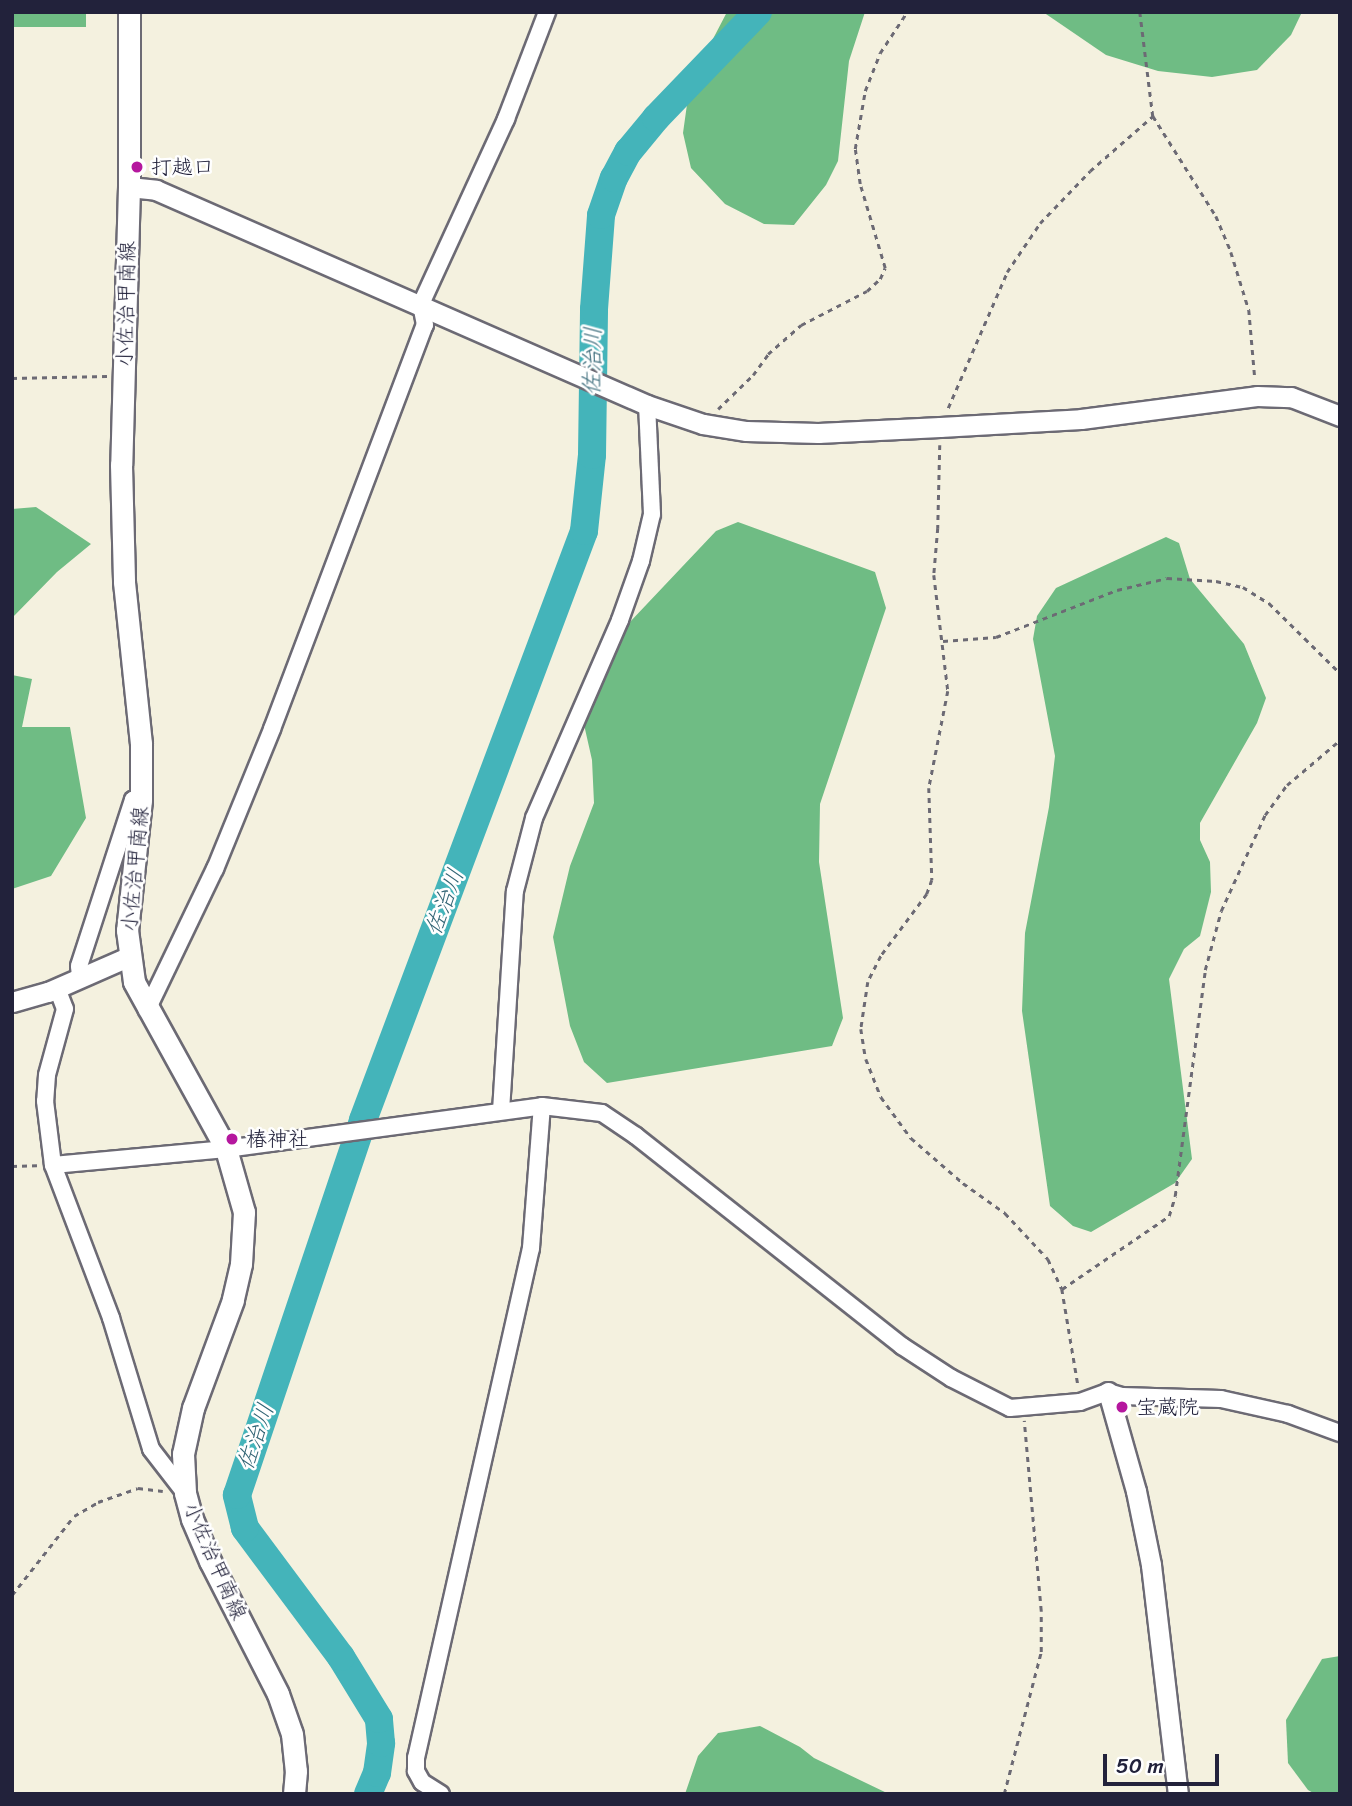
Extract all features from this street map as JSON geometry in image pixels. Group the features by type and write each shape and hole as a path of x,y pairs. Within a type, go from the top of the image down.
{"main road":[{"name":"小佐治甲南線","path":"129,12 129,187 121,465 124,582 141,743 141,800 127,930 134,982 147,1010 226,1149 244,1212 241,1264 233,1300 193,1408 183,1454 185,1493 192,1520 278,1694 292,1734 296,1771 294,1794"}],"street":[{"path":"147,1010 215,869 281,704 425,325 421,304 506,119 547,12"},
{"path":"129,187 156,190 648,405 703,424 746,431 818,433 940,427 1081,419 1257,396 1291,397 1340,416"},
{"path":"501,1111 515,891 534,818 620,620 641,561 652,514 648,405"},
{"path":"80,979 79,966 133,800 141,800"},
{"path":"12,1002 57,988 130,957"},
{"path":"57,988 65,1009 47,1074 45,1101 52,1165 111,1318 151,1449 185,1493"},
{"path":"441,1794 422,1782 416,1770 416,1758 531,1248 542,1106"},
{"path":"52,1165 226,1149 542,1106 602,1113 636,1136 902,1346 951,1378 1010,1408 1080,1402 1108,1392 1122,1396 1221,1399 1288,1414 1340,1433"},
{"path":"1108,1392 1136,1492 1151,1565 1178,1794"}],"path":[{"path":"703,424 753,374 768,354 801,325 867,291 880,279 885,268 860,184 855,149 865,91 880,53 907,12"},
{"path":"1140,12 1153,117 1216,216 1231,252 1249,310 1257,396"},
{"path":"1080,1402 1062,1289 1048,1259 1030,1235 911,1138 881,1097 866,1059 861,1029 868,982 881,957 927,894 932,880 929,788 948,691 934,575 939,528 940,427 1007,272 1040,223 1090,171 1153,117"},
{"path":"12,378 124,375"},
{"path":"943,641 996,637 1116,590 1167,578 1216,581 1243,587 1269,603 1340,673"},
{"path":"1062,1289 1169,1216 1181,1158 1205,970 1221,911 1265,815 1287,785 1340,740"},
{"path":"12,1166 52,1165"},
{"path":"1003,1794 1041,1652 1041,1611 1023,1407"},
{"path":"12,1595 74,1517 98,1502 138,1488 185,1493"}],"green space":[{"path":"12,12 86,12 86,27 12,27"},
{"path":"727,12 865,12 849,61 838,161 826,185 794,225 764,224 725,204 691,168 683,133 690,83"},
{"path":"1043,12 1302,12 1291,35 1257,70 1212,77 1158,71 1106,55"},
{"path":"36,507 91,544 57,572 12,618 12,509"},
{"path":"738,522 875,572 886,608 820,804 819,862 843,1018 832,1046 607,1083 584,1062 570,1026 553,937 570,866 594,803 592,760 578,698 594,660 716,531"},
{"path":"1166,537 1179,543 1190,579 1244,644 1266,698 1257,723 1200,823 1200,840 1210,862 1211,892 1200,936 1184,949 1169,979 1192,1159 1175,1183 1091,1232 1073,1226 1050,1206 1022,1011 1025,933 1049,807 1055,756 1033,639 1037,616 1056,588"},
{"path":"12,675 32,679 22,727 70,727 86,818 51,876 12,889"},
{"path":"1340,1656 1340,1794 1315,1794 1308,1790 1288,1763 1286,1720 1322,1659"},
{"path":"760,1726 800,1747 814,1758 889,1794 685,1794 698,1756 718,1733"}],"waterway":[{"name":"佐治川","path":"368,1794 377,1773 381,1743 379,1719 341,1657 245,1528 237,1495 363,1120 584,531 592,455 594,309 601,215 614,178 628,152 656,118 758,12"}],"place":[{"name":"打越口","path":"137,167"},
{"name":"椿神社","path":"232,1139"},
{"name":"宝蔵院","path":"1122,1407"}]}
